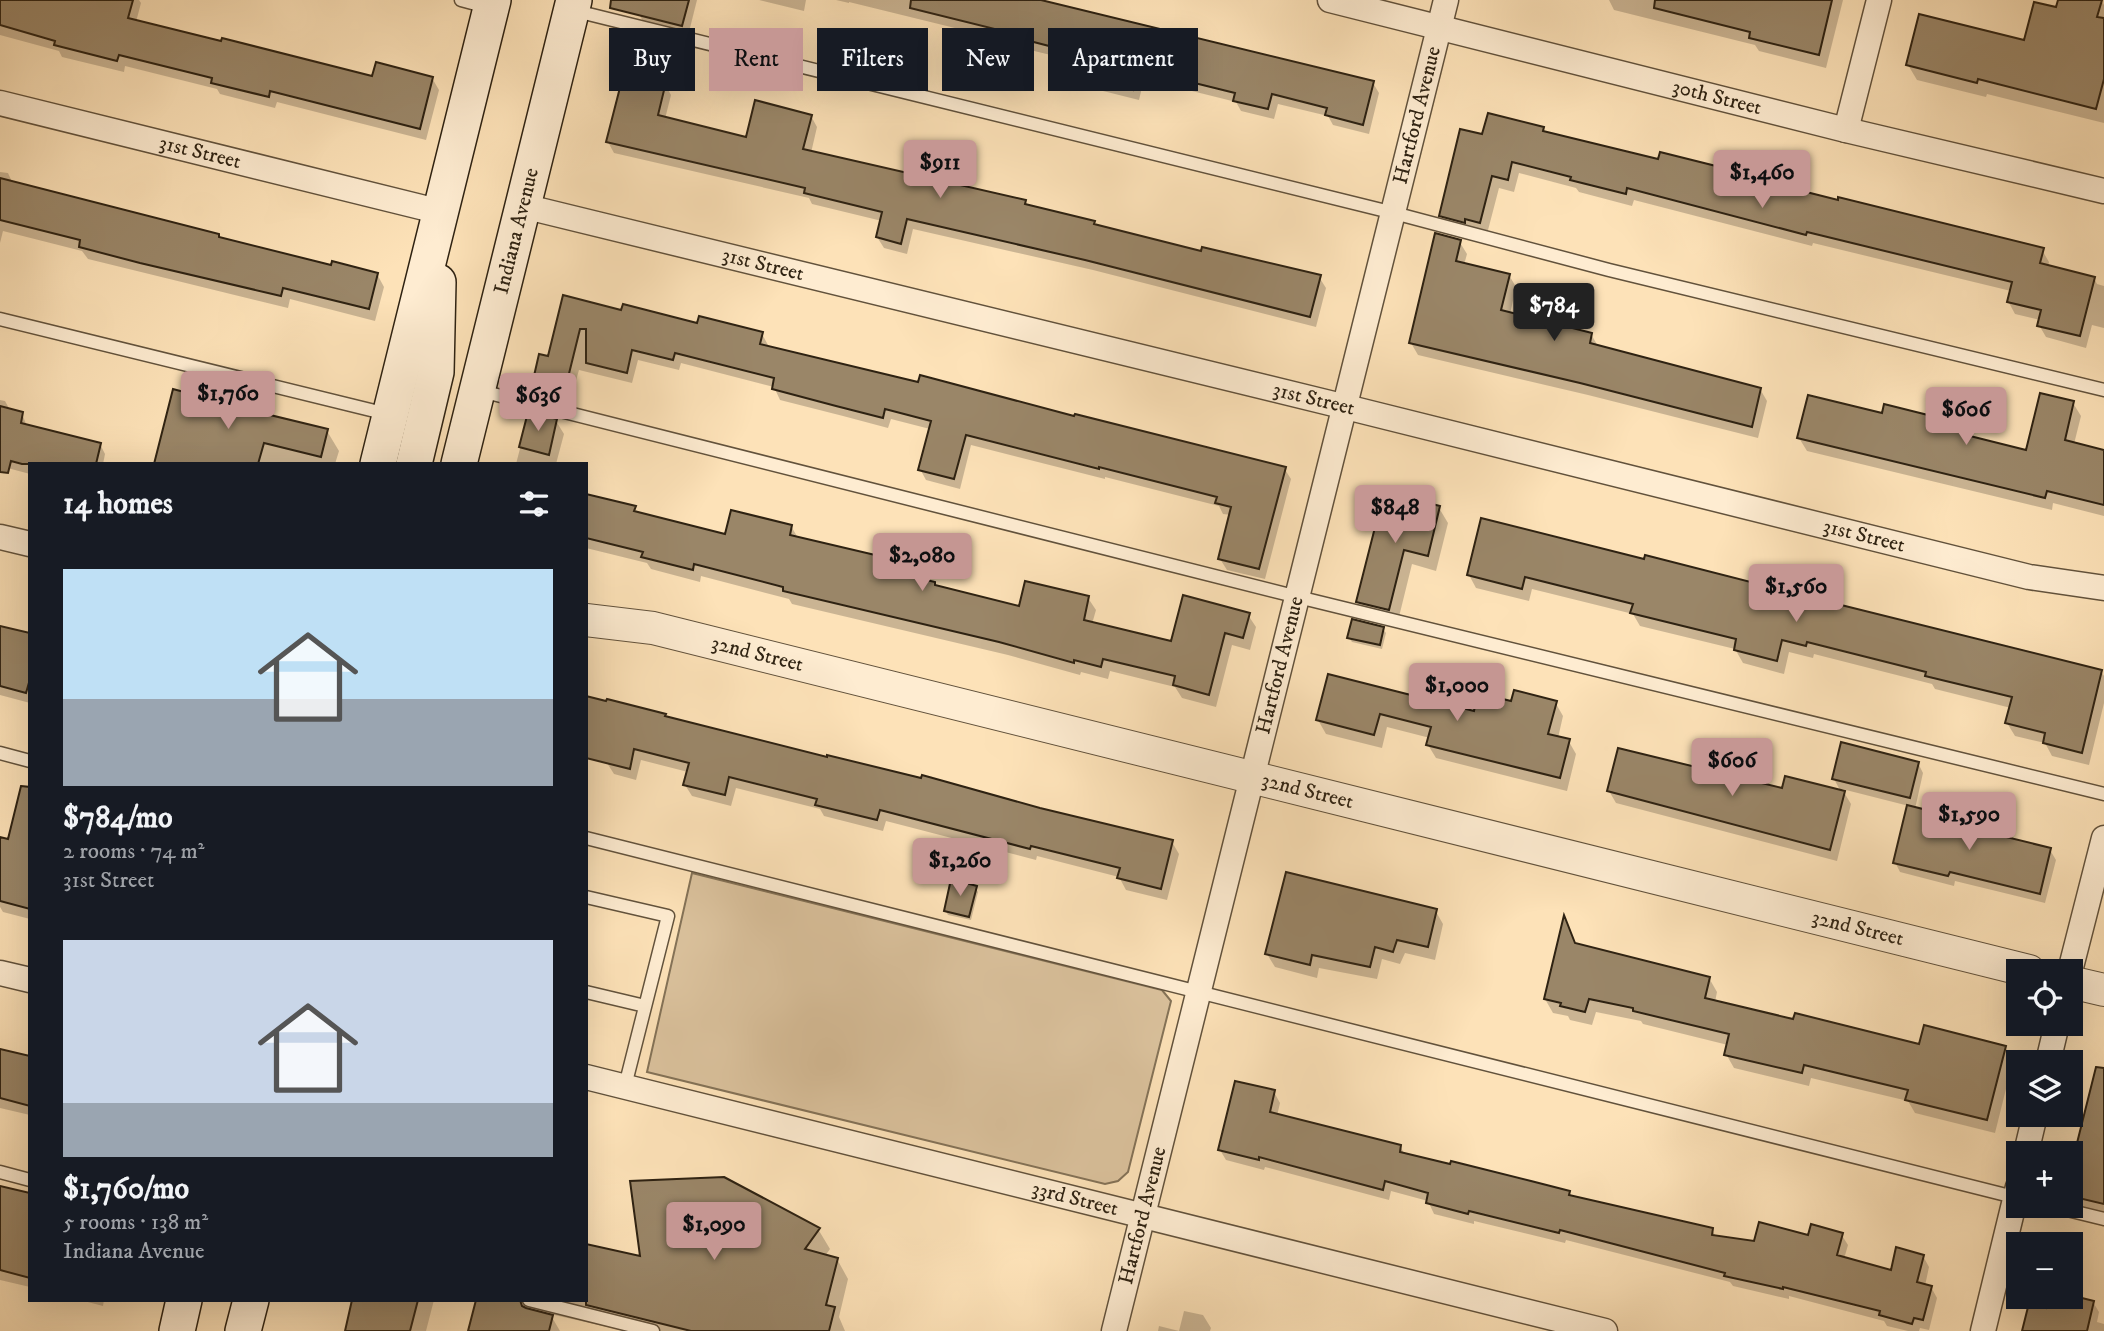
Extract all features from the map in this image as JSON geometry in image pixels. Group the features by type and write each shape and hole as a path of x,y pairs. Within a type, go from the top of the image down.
{"main road":[{"path":"378,462 441,212 482,3"},
{"name":"Indiana Avenue","path":"459,462 573,5"},
{"path":"414,462 436,372 441,212"},
{"path":"177,1331 184,1302"},
{"path":"243,1331 250,1302"}],"street":[{"name":"30th Street","path":"1330,0 1846,130 2104,191"},
{"name":"Hartford Avenue","path":"1114,1331 1447,0"},
{"path":"1846,130 1880,0"},
{"name":"31st Street","path":"0,103 441,212"},
{"name":"31st Street","path":"523,206 2029,577 2104,587"},
{"path":"0,537 28,544"},
{"path":"588,610 653,628"},
{"name":"32nd Street","path":"588,620 653,628 2006,965"},
{"path":"2073,959 2104,838"},
{"path":"0,973 28,980"},
{"path":"2083,985 2104,990"},
{"name":"33rd Street","path":"588,1077 1605,1331"},
{"path":"1983,1331 2011,1218"}],"lane":[{"path":"573,5 1609,270 2104,390"},
{"path":"0,319 390,415"},
{"path":"477,390 1298,597 2104,794"},
{"path":"0,754 28,761"},
{"path":"588,838 2006,1191"},
{"path":"588,897 668,916 625,1086"},
{"path":"588,992 645,1006"},
{"path":"0,1172 28,1179"},
{"path":"2083,1214 2104,1219"},
{"path":"536,1302 653,1331"}],"shaded area":[{"path":"692,873 1162,990 1171,1001 1128,1172 1118,1181 1105,1184 647,1072"}],"building":[{"path":"0,0 133,0 128,18 221,41 222,38 372,76 376,62 433,77 420,129 270,91 269,97 211,83 212,78 119,55 117,61 54,45 55,41 0,25"},
{"path":"611,0 689,0 682,26 610,8"},
{"path":"911,0 1041,0 1156,28 1048,28 1048,46 1034,42 1034,28 991,28 910,8"},
{"path":"1655,0 1832,0 1819,55 1749,38 1750,32 1654,8"},
{"path":"2058,0 2102,0 2097,17 2104,18 2104,79 2096,109 1978,79 1977,83 1906,65 1919,14 2024,40 2034,2 2056,7"},
{"path":"1198,38 1374,81 1363,125 1325,115 1327,108 1272,94 1268,109 1233,101 1235,93 1198,84"},
{"path":"619,91 664,91 658,115 746,137 755,100 812,115 803,149 1026,200 1025,204 1201,251 1202,247 1321,275 1310,317 1085,260 907,219 901,244 876,237 882,212 804,193 805,188 606,142"},
{"path":"1488,113 1544,127 1543,131 1658,159 1660,152 1838,200 1838,197 2044,248 2040,263 2095,277 2080,336 2037,326 2041,310 2007,302 2012,282 1807,232 1806,235 1627,188 1626,194 1512,162 1508,180 1492,176 1480,223 1465,219 1465,223 1439,216 1460,129 1482,134"},
{"path":"0,178 219,234 219,237 331,265 332,261 378,273 369,309 283,288 281,296 140,263 79,247 80,240 0,220"},
{"path":"1435,233 1461,240 1456,261 1510,274 1501,310 1592,333 1590,343 1761,388 1752,427 1409,343"},
{"path":"563,295 621,310 623,304 697,323 699,316 763,332 760,344 918,382 920,375 1074,416 1075,414 1286,467 1259,569 1218,559 1231,507 1215,503 1217,497 966,435 954,479 918,470 931,421 885,409 883,418 772,389 774,378 675,353 673,360 632,350 627,373 586,363 586,329 580,329 562,402 532,395 539,354 548,356"},
{"path":"214,385 244,393 241,408 328,429 321,457 264,443 259,462 155,462 173,389 210,399"},
{"path":"2040,393 2074,401 2065,440 2104,450 2104,505 2047,491 2045,498 1797,438 1808,395 1882,413 1884,404 1964,424 1962,434 2026,450"},
{"path":"0,406 23,412 21,423 101,443 96,462 22,464 11,461 8,473 0,472"},
{"path":"528,412 557,419 549,455 519,447"},
{"path":"1384,492 1440,506 1428,556 1404,550 1389,610 1356,602"},
{"path":"588,494 636,506 634,511 725,534 731,510 792,525 790,535 905,562 902,574 1019,606 1025,581 1089,596 1084,620 1171,641 1183,595 1250,613 1243,638 1225,633 1209,695 1173,685 1175,676 1103,659 1101,667 1074,660 1074,663 999,642 783,591 783,587 694,564 693,570 641,557 643,552 588,538"},
{"path":"1481,518 1644,559 1645,555 2102,670 2082,753 2043,743 2045,733 2005,723 2012,697 1925,676 1926,672 1807,642 1806,646 1782,640 1777,661 1734,650 1736,639 1630,613 1633,604 1525,577 1522,589 1467,575"},
{"path":"1352,619 1384,627 1380,645 1347,638"},
{"path":"0,626 28,633 26,693 0,686"},
{"path":"1328,674 1474,711 1478,693 1511,701 1514,690 1557,701 1548,734 1570,739 1560,778 1426,745 1431,727 1380,714 1374,735 1316,720"},
{"path":"588,696 606,701 607,699 827,757 921,778 922,775 1040,808 1173,840 1161,889 1117,878 1120,868 1031,846 1030,849 880,810 877,820 815,805 817,799 729,777 725,795 683,785 689,763 634,749 630,769 588,758"},
{"path":"1841,742 1919,762 1910,798 1832,779"},
{"path":"1618,748 1782,788 1785,776 1845,791 1830,850 1607,791"},
{"path":"21,786 28,787 28,908 0,901 0,837 8,839"},
{"path":"1907,805 1963,819 1961,826 2051,848 2040,894 1950,872 1948,876 1893,863"},
{"path":"1286,872 1437,909 1428,947 1397,940 1393,952 1375,947 1370,967 1312,955 1310,965 1265,954"},
{"path":"951,879 977,886 969,917 944,911"},
{"path":"1564,915 1575,943 1710,977 1705,998 1793,1019 1795,1013 1919,1044 1924,1025 2006,1046 1987,1120 1905,1100 1908,1090 1804,1065 1802,1073 1724,1055 1729,1034 1589,999 1585,1012 1544,999"},
{"path":"0,1049 28,1056 28,1105 0,1098"},
{"path":"2096,1067 2104,1068 2104,1204 2083,1199 2083,1141 2078,1141"},
{"path":"1235,1081 1275,1090 1270,1112 1401,1145 1400,1152 1450,1164 1451,1161 1570,1191 1569,1195 1713,1228 1712,1235 1754,1241 1759,1222 1808,1235 1811,1224 1843,1233 1837,1255 1891,1270 1896,1247 1924,1255 1917,1282 1932,1286 1923,1320 1914,1318 1912,1324 1879,1315 1880,1311 1783,1287 1724,1276 1725,1273 1560,1230 1559,1233 1469,1211 1468,1214 1426,1203 1428,1193 1385,1181 1383,1190 1259,1157 1259,1160 1218,1150"},
{"path":"724,1177 820,1228 805,1249 838,1258 826,1305 835,1307 829,1331 691,1331 586,1305 588,1244 640,1256 630,1181"},
{"path":"0,1186 28,1193 28,1277 0,1270"},
{"path":"2083,1298 2094,1301 2087,1331 2022,1331 2028,1309 2083,1309"},
{"path":"352,1302 417,1302 410,1331 345,1331"},
{"path":"475,1302 521,1302 526,1308 553,1315 549,1331 468,1331"}]}
